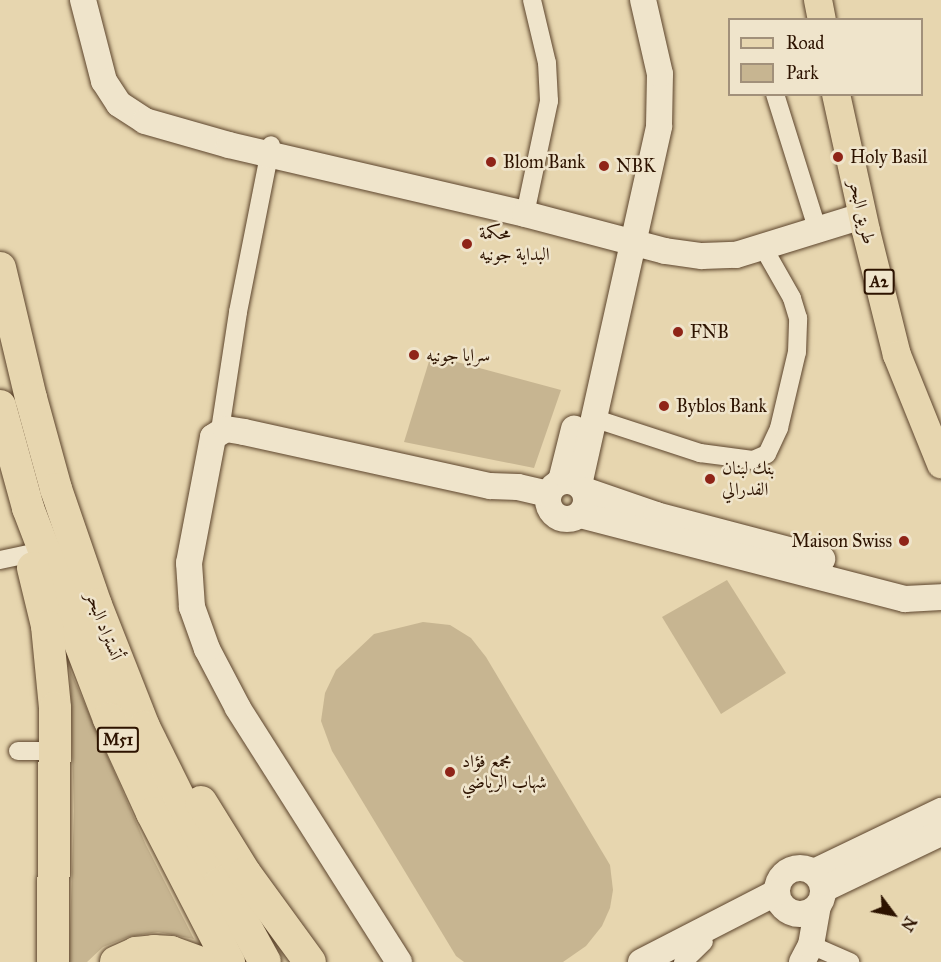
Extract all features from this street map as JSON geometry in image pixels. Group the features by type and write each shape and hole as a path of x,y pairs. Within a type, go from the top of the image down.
{"highway":[{"name":"أتستراد البحر","path":"0,268 31,398 56,489 96,605 144,727 220,882 265,962"},
{"name":"أتستراد البحر","path":"0,406 28,508 109,719 152,813 229,962"},
{"path":"28,508 24,532 15,557 47,626 55,708 53,962"},
{"path":"144,727 173,754 245,873 310,962"},
{"path":"116,962 136,953 154,951 171,952 199,962"}],"main road":[{"path":"818,0 822,18"},
{"name":"طريق البحر","path":"836,96 861,211 897,354 941,464"}],"street":[{"path":"83,0 104,81 123,100 271,149 527,208 631,234 665,250 702,256 736,255 761,243 861,211"},
{"path":"95,0 123,100"},
{"path":"527,208 549,101 547,63 531,0"},
{"path":"567,495 593,418 631,234 648,123 650,100 647,80 626,0"},
{"path":"567,495 659,126 660,74 643,0"},
{"path":"775,96 806,228"},
{"path":"220,430 238,312 271,149"},
{"path":"593,418 700,453 753,460 767,454 779,428 794,363 798,318 792,298 761,243"},
{"path":"399,962 238,708 207,649 192,607 189,563 215,433 220,430 244,432 336,450 490,486 516,499 567,495 656,515 911,583 940,597"},
{"path":"18,751 55,751"},
{"path":"641,962 781,902 806,914 818,889 941,811"},
{"path":"818,889 941,833"},
{"path":"805,956 781,902 781,878 800,867 818,889"},
{"path":"805,956 818,889"},
{"path":"665,962 781,902"},
{"path":"683,962 704,942"},
{"path":"805,956 850,962"}],"green space":[{"path":"431,355 561,390 534,468 404,442"},
{"path":"727,580 786,673 721,714 662,617"},
{"name":"مجمع فؤاد شهاب الرياضي","path":"423,622 450,625 471,638 486,657 610,865 613,890 610,908 602,926 586,946 563,962 464,962 456,956 332,751 321,721 325,693 336,670 374,634"},
{"path":"70,670 146,845 194,939 158,932 128,937 103,947 87,962 69,962 74,811"}],"place":[{"name":"Holy Basil","path":"838,157"},
{"name":"Blom Bank","path":"491,162"},
{"name":"NBK","path":"604,166"},
{"name":"محكمة البداية جونيه","path":"467,244"},
{"name":"FNB","path":"678,332"},
{"name":"سرايا جونيه","path":"414,355"},
{"name":"Byblos Bank","path":"664,406"},
{"name":"بنك لبنان الفدرالي","path":"710,479"},
{"name":"Maison Swiss","path":"904,541"},
{"name":"مجمع فؤاد شهاب الرياضي","path":"450,772"}]}
